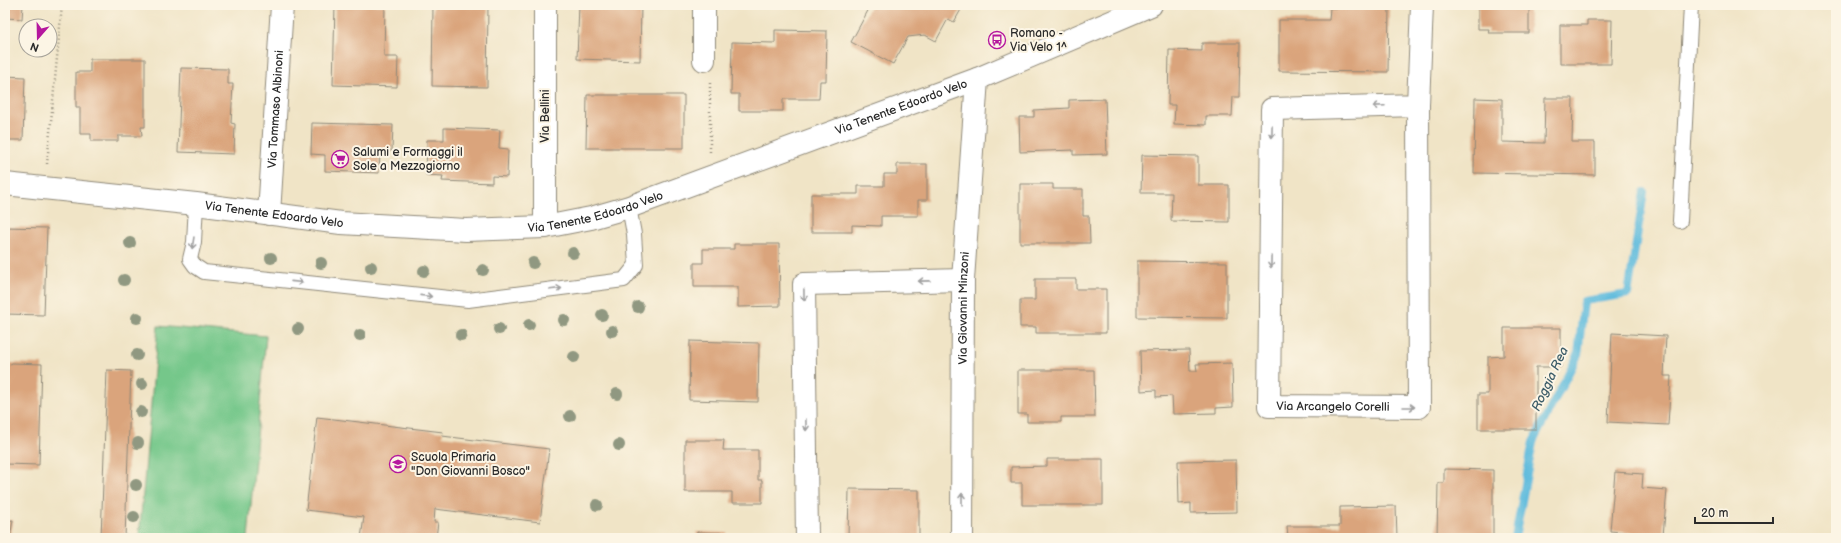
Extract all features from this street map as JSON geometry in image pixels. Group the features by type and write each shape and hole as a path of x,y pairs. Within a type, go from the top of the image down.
{"street":[{"name":"Via Tommaso Albinoni","path":"269,214 282,5"},
{"name":"Via Bellini","path":"545,5 545,227"},
{"path":"704,5 704,60"},
{"name":"Via Arcangelo Corelli","path":"1418,105 1272,109 1269,406 1419,407 1418,105 1422,5"},
{"name":"Via Tenente Edoardo Velo","path":"5,184 196,204 341,223 466,230 545,227 590,218 629,207 977,79 1144,6"},
{"name":"Via Giovanni Minzoni","path":"962,538 963,280 977,79"},
{"path":"807,538 804,284 963,280"}],"lane":[{"path":"1680,221 1691,5"},
{"path":"196,204 194,242 190,259 195,266 204,272 468,300 624,280 636,265 634,234 629,207"}],"path":[{"path":"45,188 62,5"},
{"path":"704,60 710,77 710,177"}],"green space":[{"path":"158,326 266,336 248,538 139,538"}],"building":[{"path":"5,5 23,5 22,18 5,18"},
{"path":"335,5 385,5 384,57 398,57 397,87 333,85"},
{"path":"433,5 488,5 487,87 432,86"},
{"path":"579,5 641,5 640,61 577,59"},
{"path":"871,5 963,6 954,22 948,19 936,41 925,35 908,37 893,64 851,42"},
{"path":"1345,5 1389,5 1388,72 1279,71 1279,20 1329,20 1330,8 1345,8"},
{"path":"1478,5 1529,5 1529,33 1488,33 1489,29 1478,29"},
{"path":"1587,20 1612,20 1611,64 1560,64 1560,25 1587,25"},
{"path":"775,30 827,31 826,81 820,81 819,99 783,99 783,111 739,111 739,94 731,94 732,42 775,43"},
{"path":"1202,43 1240,43 1239,97 1233,97 1232,116 1206,116 1206,125 1174,124 1175,105 1168,105 1169,50 1202,51"},
{"path":"90,59 145,59 145,127 141,127 142,136 118,136 118,141 91,141 91,134 80,134 80,107 76,107 76,72 90,72"},
{"path":"181,68 228,69 228,84 233,84 231,123 235,124 234,154 178,152"},
{"path":"5,76 25,77 23,140 5,140"},
{"path":"587,95 684,95 684,148 586,148"},
{"path":"1475,98 1502,99 1502,142 1544,143 1545,98 1573,98 1572,142 1595,142 1595,175 1474,173"},
{"path":"1105,99 1107,154 1073,155 1073,150 1020,152 1019,117 1034,117 1034,110 1069,108 1069,100"},
{"path":"312,123 393,125 392,151 380,151 379,173 325,171 325,155 311,154"},
{"path":"444,128 500,130 499,148 508,149 507,177 492,176 492,183 442,181 443,176 426,175 427,140 444,140"},
{"path":"1142,155 1198,156 1198,185 1229,185 1229,222 1171,221 1172,193 1141,193"},
{"path":"897,164 927,164 927,200 918,200 918,216 881,216 881,226 852,225 852,232 811,232 811,194 858,194 858,186 884,186 884,174 897,174"},
{"path":"1020,184 1053,184 1053,189 1083,189 1083,216 1089,216 1090,243 1020,243"},
{"path":"5,227 47,228 44,315 5,314"},
{"path":"734,244 779,244 780,306 738,307 738,287 694,287 694,263 703,263 703,249 734,249"},
{"path":"1137,261 1227,262 1227,318 1137,317"},
{"path":"1035,279 1076,279 1076,289 1106,289 1106,333 1036,333 1036,327 1020,327 1020,300 1035,300"},
{"path":"1504,328 1561,328 1561,367 1536,367 1536,429 1478,429 1478,394 1488,394 1488,357 1504,356"},
{"path":"1612,333 1666,336 1664,376 1671,376 1668,425 1608,422"},
{"path":"690,341 759,343 758,402 689,400"},
{"path":"1189,350 1190,371 1197,371 1196,364 1232,363 1233,407 1216,408 1216,413 1173,414 1172,396 1156,397 1156,390 1141,391 1140,351"},
{"path":"12,363 42,364 39,465 5,464 5,367"},
{"path":"107,370 131,371 125,538 101,538"},
{"path":"1018,370 1094,370 1095,417 1061,417 1061,422 1027,422 1027,414 1018,414"},
{"path":"317,417 443,432 442,436 549,449 540,522 435,509 434,522 438,522 436,538 361,538 364,517 306,510"},
{"path":"685,440 724,440 723,450 758,450 758,480 762,480 762,503 732,503 732,492 685,492"},
{"path":"1047,459 1103,459 1103,505 1022,505 1022,483 1011,483 1011,467 1047,466"},
{"path":"1236,460 1237,512 1191,513 1191,503 1179,504 1178,461"},
{"path":"1444,469 1493,470 1493,538 1437,538 1438,483 1444,483"},
{"path":"1615,472 1643,474 1642,488 1667,490 1663,536 1610,531"},
{"path":"849,489 919,490 919,538 848,538"},
{"path":"1396,506 1397,538 1288,538 1287,526 1340,526 1340,507"},
{"path":"13,520 10,538 5,538 5,521"},
{"path":"697,532 727,533 727,538 671,538 671,536 697,536"}],"waterway":[{"name":"Roggia Rea","path":"1515,538 1533,442 1578,355 1584,301 1628,294 1644,192"}],"place":[{"name":"Romano - Via Velo 1^","path":"997,40"},
{"name":"Salumi e Formaggi il Sole a Mezzogiorno","path":"340,159"},
{"name":"Scuola Primaria \"Don Giovanni Bosco\"","path":"398,464"}]}
